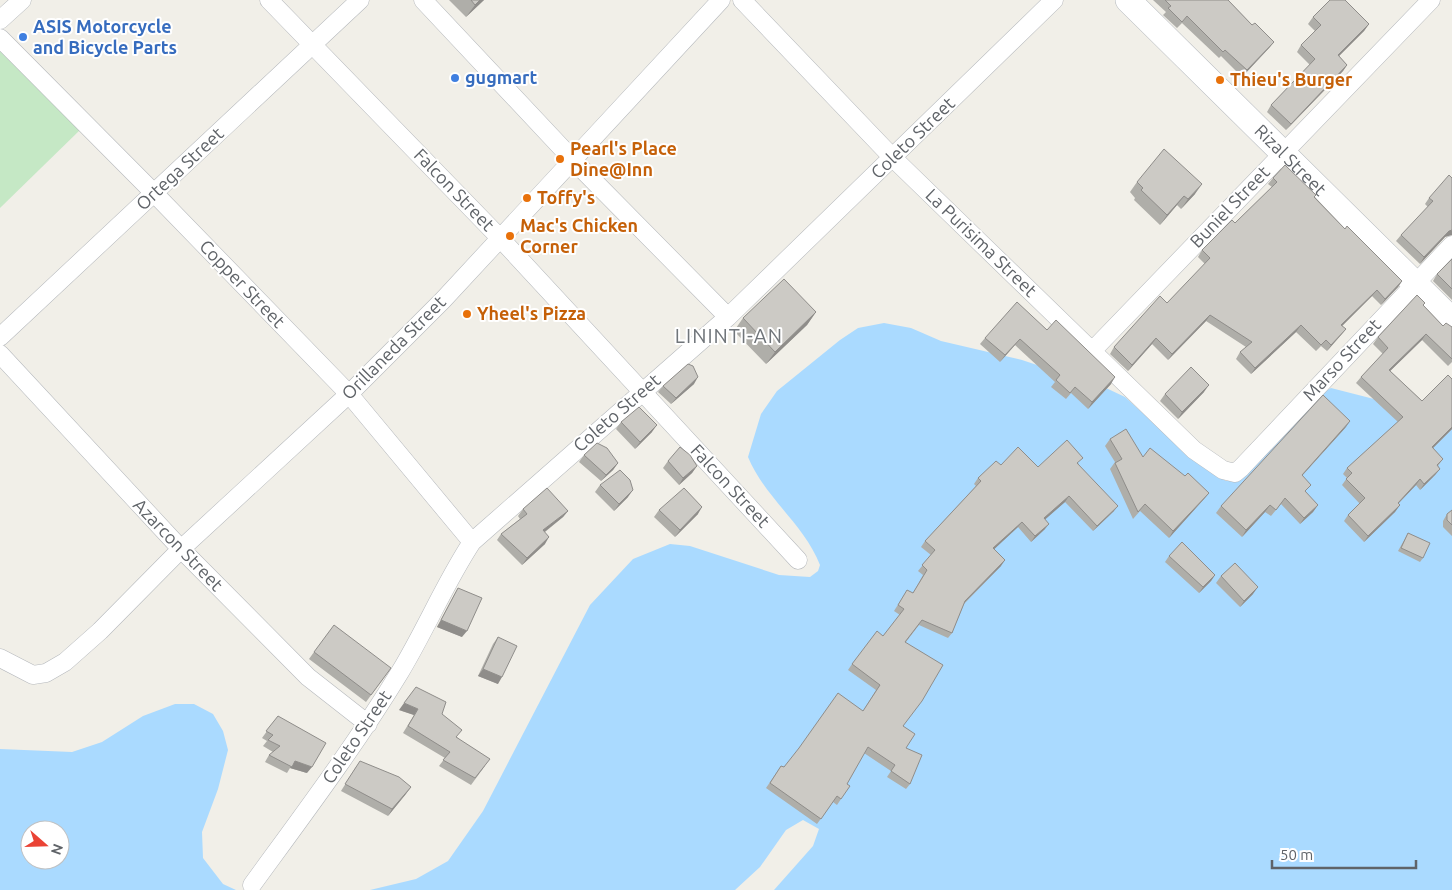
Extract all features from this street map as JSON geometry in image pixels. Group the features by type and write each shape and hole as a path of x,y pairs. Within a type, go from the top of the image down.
{"street":[{"path":"0,20 22,0"},
{"name":"Falcon Street","path":"269,0 500,238 798,560"},
{"name":"Ortega Street","path":"0,337 360,0"},
{"path":"423,0 574,161 728,316"},
{"name":"Orillaneda Street","path":"0,658 33,675 46,673 65,662 100,631 181,549 349,394 443,300 574,161 721,0"},
{"name":"La Purisima Street","path":"742,0 893,158 1194,450 1231,474"},
{"name":"Coleto Street","path":"252,885 368,724 416,644 451,575 472,542 728,316 1054,0"},
{"name":"Rizal Street","path":"1128,0 1452,320"},
{"name":"Buniel Street","path":"1093,350 1431,0"},
{"name":"Copper Street","path":"0,38 349,394 472,542"},
{"name":"Marso Street","path":"1231,474 1241,468 1452,245"},
{"name":"Azarcon Street","path":"0,354 181,549 308,677 368,724"}],"green space":[{"path":"0,47 81,129 0,208"}],"water":[{"path":"884,323 911,328 941,341 1022,360 1106,388 1125,397 1199,464 1226,481 1238,481 1306,403 1331,388 1452,419 1452,890 774,890 813,846 819,829 803,820 786,830 760,867 735,890 370,890 416,879 448,861 483,811 590,605 633,559 670,544 690,546 779,575 810,577 818,571 820,565 813,550 764,485 748,457 761,414 777,391 840,340 858,328"},
{"path":"175,704 194,704 213,714 223,731 228,750 218,789 202,832 203,858 223,884 236,890 0,890 0,749 72,752 102,742 143,716"}],"building":[{"path":"471,0 480,0 475,5"},
{"path":"1165,0 1228,0 1252,25 1255,23 1274,42 1247,70 1225,50 1223,52 1187,16 1182,22 1168,8 1171,6"},
{"path":"1330,0 1345,0 1369,24 1338,55 1347,65 1291,124 1271,105 1315,59 1301,45 1321,25 1313,17"},
{"path":"1164,149 1202,184 1188,199 1184,196 1167,215 1141,190 1143,188 1137,182"},
{"path":"1285,165 1316,195 1314,197 1345,229 1347,226 1402,281 1385,299 1377,290 1341,325 1346,329 1331,345 1326,340 1321,345 1301,325 1255,368 1240,352 1252,342 1210,315 1172,354 1156,338 1132,365 1114,347 1160,296 1167,303 1210,258 1202,250 1232,220 1235,223 1277,182 1273,178"},
{"path":"1449,175 1452,178 1452,230 1424,257 1401,235 1433,201 1429,198"},
{"path":"1452,259 1452,289 1437,274"},
{"path":"784,279 816,312 775,352 743,318"},
{"path":"1417,295 1425,303 1423,305 1443,326 1446,323 1452,327 1452,359 1426,334 1389,370 1422,401 1448,375 1452,379 1452,427 1432,447 1443,459 1437,465 1440,469 1424,484 1420,479 1398,503 1400,505 1368,536 1348,515 1365,498 1346,479 1352,473 1347,468 1403,417 1361,377 1388,348 1378,337"},
{"path":"1017,302 1047,330 1056,320 1115,377 1092,402 1075,387 1070,393 1056,380 1060,375 1020,339 1005,355 985,338"},
{"path":"688,364 693,366 698,377 676,398 663,386"},
{"path":"1191,367 1209,385 1182,412 1165,394"},
{"path":"1323,395 1350,421 1302,475 1311,485 1305,491 1318,505 1304,518 1285,498 1276,510 1270,505 1246,530 1221,506"},
{"path":"639,407 657,425 640,442 621,422"},
{"path":"1126,429 1143,457 1150,448 1185,476 1188,473 1209,493 1173,531 1145,504 1138,512 1115,463 1122,459 1110,439"},
{"path":"1067,440 1083,458 1077,463 1118,506 1097,526 1069,496 1044,518 1049,524 1035,536 1022,522 993,548 1005,560 965,601 952,633 922,620 905,642 943,665 922,701 903,726 915,734 906,748 922,755 910,784 891,771 895,765 868,747 847,784 850,786 841,799 837,796 821,819 770,783 781,766 784,767 799,748 838,693 863,711 880,685 852,664 877,631 883,636 904,609 898,605 907,590 913,593 927,570 922,565 935,550 925,541 981,481 978,478 996,461 1001,465 1018,447 1038,467"},
{"path":"597,443 607,448 618,463 606,475 584,455"},
{"path":"680,447 690,455 697,466 683,478 668,461"},
{"path":"620,470 630,480 633,490 619,504 600,485"},
{"path":"547,488 568,511 543,530 549,537 527,558 501,534 527,514 523,509"},
{"path":"684,488 702,507 680,530 659,510"},
{"path":"1452,510 1452,525 1447,520 1447,514"},
{"path":"1408,533 1430,543 1423,558 1401,548"},
{"path":"1182,542 1215,575 1203,587 1169,556"},
{"path":"1235,563 1258,587 1244,601 1221,576"},
{"path":"458,588 482,598 467,631 441,620"},
{"path":"334,625 391,668 371,695 314,652"},
{"path":"498,637 517,646 502,677 483,669"},
{"path":"416,687 446,702 442,714 462,730 456,737 490,759 475,778 443,760 450,752 408,726 418,709 404,703"},
{"path":"278,716 326,743 312,767 295,761 292,767 269,755 280,746 268,740 273,735 266,731"},
{"path":"360,761 399,777 411,787 392,809 345,784"}],"place":[{"name":"ASIS Motorcycle and Bicycle Parts","path":"23,37"},
{"name":"gugmart","path":"455,78"},
{"name":"Thieu's Burger","path":"1220,80"},
{"name":"Pearl's Place Dine@Inn","path":"560,159"},
{"name":"Toffy's","path":"527,198"},
{"name":"Mac's Chicken Corner","path":"510,236"},
{"name":"Yheel's Pizza","path":"467,314"}],"district":[{"name":"LININTI-AN","path":"729,336"}]}
